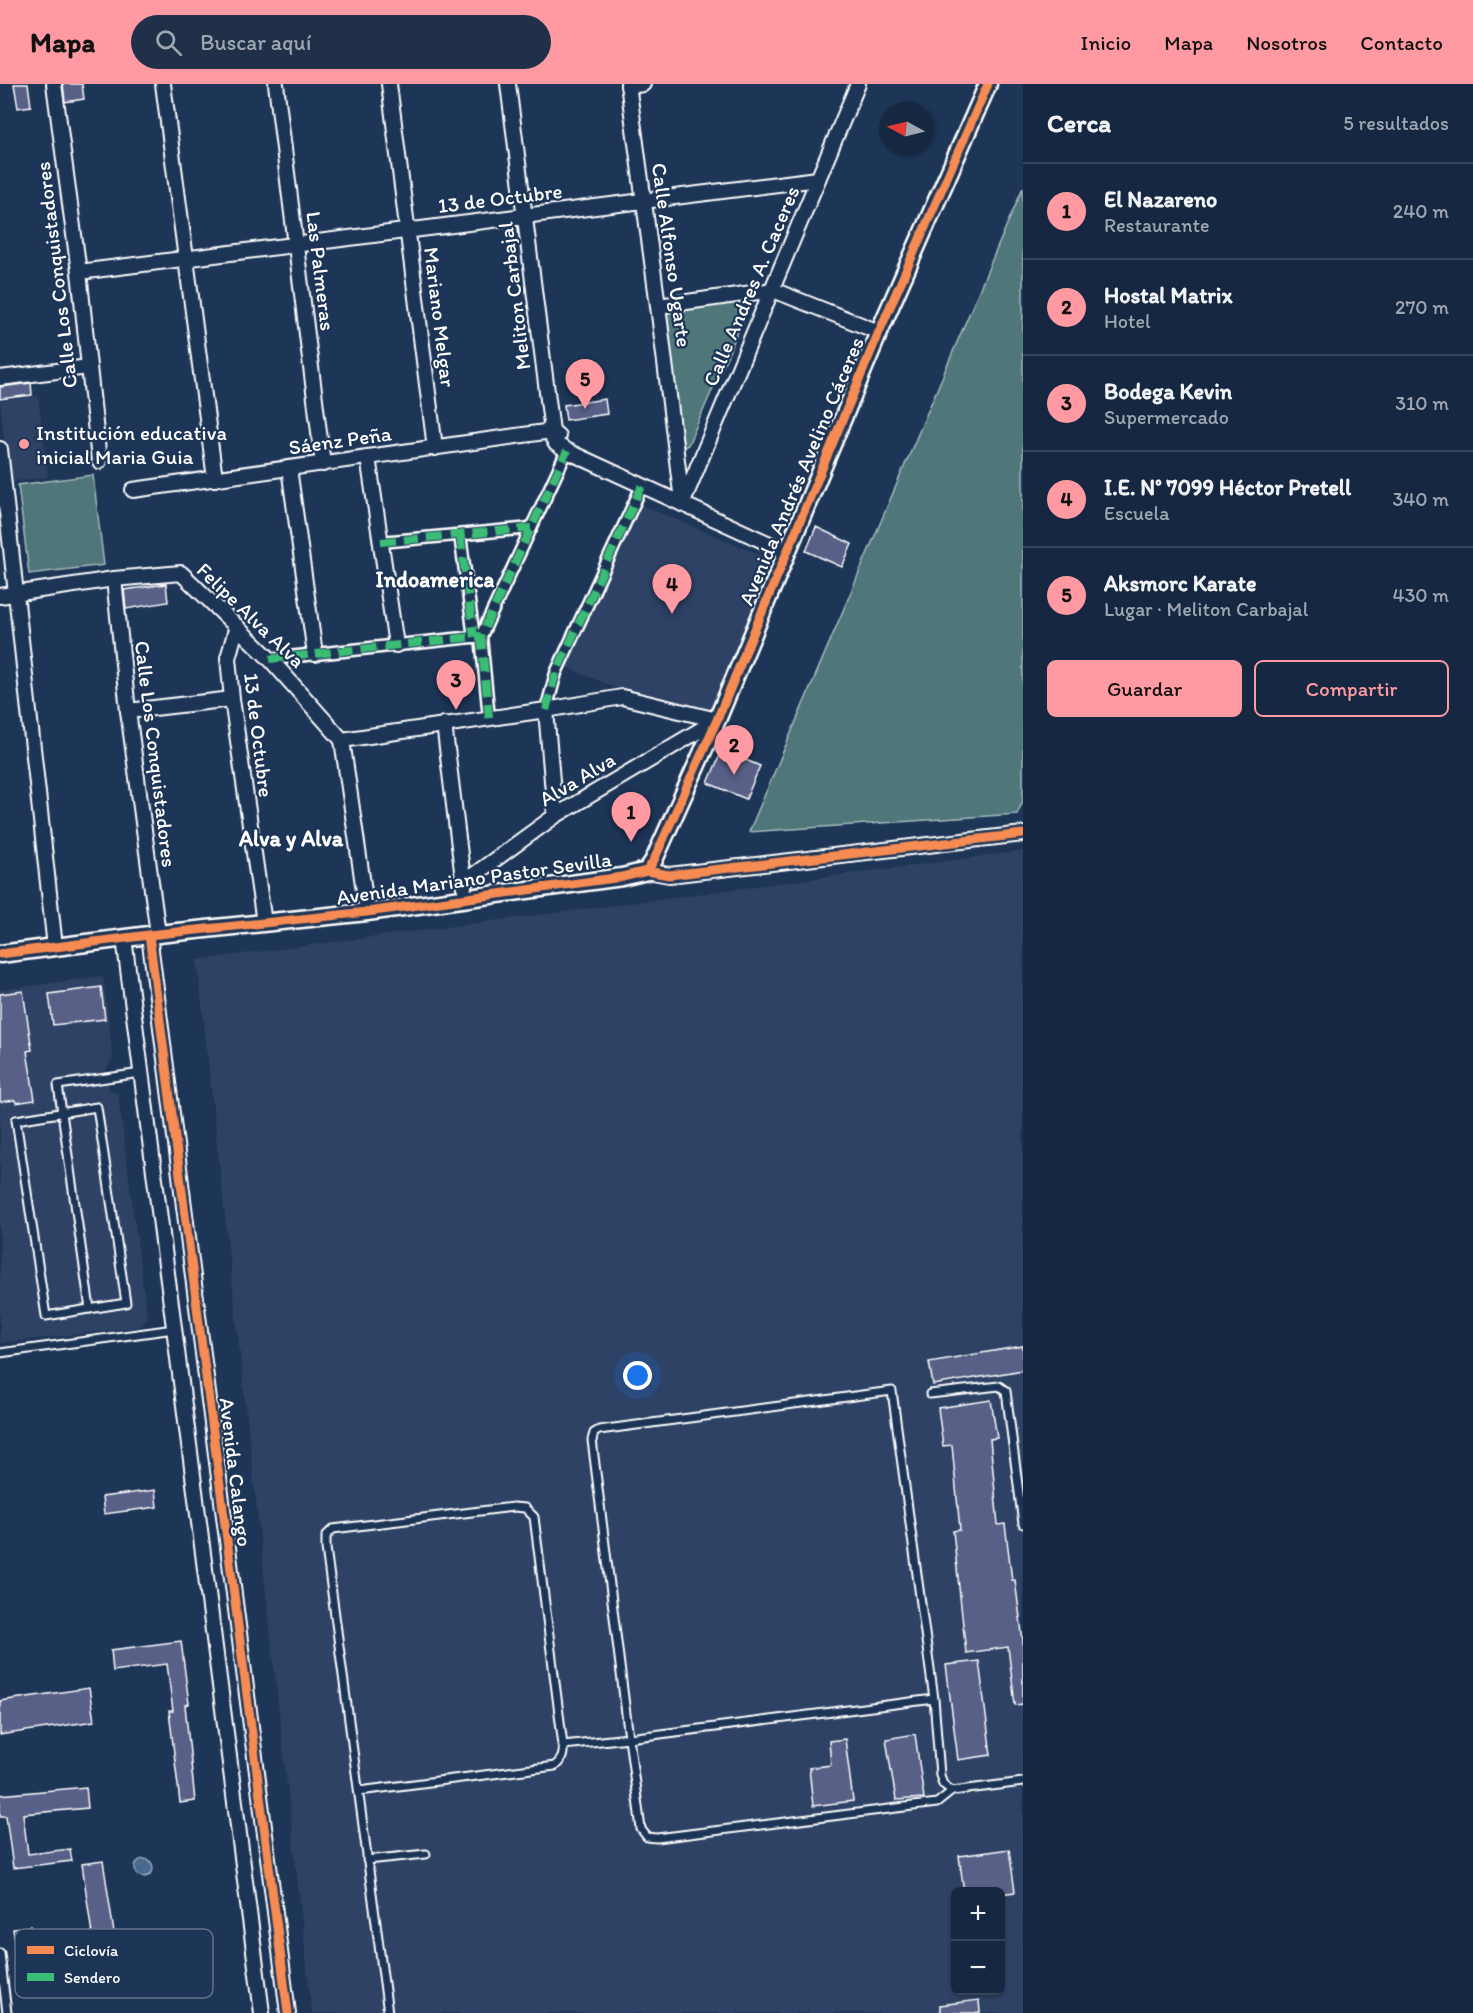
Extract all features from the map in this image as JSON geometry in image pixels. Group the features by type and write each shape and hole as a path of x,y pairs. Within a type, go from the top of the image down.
{"street":[{"name":"Calle Los Conquistadores","path":"54,84 79,272 99,461"},
{"path":"163,84 215,479"},
{"name":"Las Palmeras","path":"276,84 323,464"},
{"name":"Mariano Melgar","path":"389,84 435,448"},
{"name":"Meliton Carbajal","path":"508,84 552,431"},
{"path":"628,85 643,84"},
{"name":"Calle Andres A. Caceres","path":"682,504 858,84"},
{"name":"Avenida Andrés Avelino Cáceres","path":"647,871 717,720 879,332 988,84"},
{"name":"Calle Alfonso Ugarte","path":"628,85 682,504"},
{"name":"13 de Octubre","path":"79,272 818,179"},
{"path":"658,306 773,290 879,332"},
{"path":"0,378 89,367"},
{"path":"552,431 556,444 567,451 787,552"},
{"path":"552,431 603,468"},
{"name":"Sáenz Peña","path":"133,490 552,431"},
{"path":"0,449 55,947"},
{"path":"478,637 567,451"},
{"path":"368,457 396,645"},
{"path":"290,468 315,654"},
{"path":"555,816 546,710 556,673 642,486"},
{"path":"381,542 531,528"},
{"path":"460,535 478,637 489,718"},
{"name":"Felipe Alva Alva","path":"0,596 114,579 181,573 270,659 342,740"},
{"name":"Calle Los Conquistadores","path":"114,579 153,934"},
{"name":"13 de Octubre","path":"237,626 228,658 264,923"},
{"path":"270,659 478,637"},
{"path":"367,912 342,740 622,697 717,720"},
{"path":"128,711 232,699"},
{"name":"Alva Alva","path":"465,890 555,816 717,720"},
{"path":"444,724 465,890"},
{"name":"Avenida Mariano Pastor Sevilla","path":"0,954 153,934 367,912 465,890 622,877 647,871 669,875 1023,834"},
{"name":"Avenida Calango","path":"153,934 288,2013"},
{"name":"Avenida Calango","path":"124,938 262,2013"}],"lane":[{"path":"90,1309 58,1085 141,1073"},
{"path":"97,1107 126,1303 46,1316 16,1120 62,1113 97,1107"},
{"path":"0,1353 174,1329"},
{"path":"930,1394 999,1386 1004,1388 1023,1524"},
{"path":"952,1791 943,1784 940,1775 934,1699 892,1391 599,1430 594,1433 592,1440 629,1738 641,1829 647,1837 657,1838 937,1803 952,1791 1023,1782"},
{"path":"359,1791 555,1766 561,1761 564,1753 534,1517 525,1508 513,1507 333,1529 326,1536 326,1548 388,2013"},
{"path":"563,1745 934,1699"},
{"path":"368,1860 426,1854"},
{"path":"0,1953 7,2013"}],"shaded area":[{"name":"Institución educativa inicial Maria Guia","path":"38,396 48,477 9,482 0,401"},
{"path":"639,504 776,561 712,712 618,689 566,667"},
{"path":"1023,851 1023,2013 312,2013 197,960"},
{"path":"103,976 113,1059 106,1070 109,1089 118,1094 147,1317 140,1327 0,1343 0,990"},
{"path":"144,1859 150,1862 153,1868 150,1874 144,1877 138,1874 135,1868 138,1862"}],"green space":[{"path":"1023,187 1023,801 1017,814 749,832"},
{"path":"742,301 747,304 748,309 688,445 684,447 681,444 667,312 668,310"},
{"path":"93,475 104,565 29,574 18,485"}],"building":[{"path":"14,84 28,84 31,106 18,108"},
{"path":"63,84 82,84 84,99 65,102"},
{"path":"31,383 32,395 0,399 0,387"},
{"path":"605,399 607,414 566,420 564,405"},
{"path":"816,527 852,544 842,567 806,551"},
{"path":"166,584 168,602 126,609 124,590"},
{"path":"722,750 760,766 746,799 708,783"},
{"path":"101,987 105,1019 53,1025 49,994"},
{"path":"23,991 32,1050 27,1051 35,1100 16,1103 15,1100 0,1102 0,994"},
{"path":"1023,1346 1023,1370 933,1385 929,1362"},
{"path":"991,1400 997,1438 990,1439 998,1525 1005,1524 1023,1641 1023,1704 1015,1705 1008,1647 966,1653 953,1531 960,1530 952,1445 943,1446 938,1408"},
{"path":"155,1490 157,1507 104,1514 102,1497"},
{"path":"181,1641 189,1704 185,1705 195,1801 180,1803 169,1711 173,1711 167,1664 113,1671 111,1650"},
{"path":"979,1661 991,1755 958,1760 946,1665"},
{"path":"89,1688 94,1721 0,1735 0,1701"},
{"path":"915,1734 924,1798 896,1800 886,1739"},
{"path":"845,1739 853,1801 813,1806 809,1768 831,1765 829,1741"},
{"path":"86,1787 88,1808 23,1814 28,1854 70,1849 72,1861 13,1868 6,1816 0,1816 0,1795"},
{"path":"1009,1849 1015,1892 1005,1893 1005,1887 963,1887 959,1856"},
{"path":"103,1861 113,1929 91,1929 82,1864"},
{"path":"31,1926 32,1929 15,1929 15,1942 13,1929"},
{"path":"979,2000 980,2013 940,2013 940,2005"}],"marked path":[{"path":"489,718 481,636 567,451"},
{"path":"546,710 556,673 642,486"},
{"path":"381,542 531,528"},
{"path":"460,535 474,637"},
{"path":"270,659 481,636"}],"cycle path":[{"path":"647,871 717,720 879,332 988,84"},
{"path":"0,954 149,935 367,912 622,877 647,871 669,875 1023,834"},
{"path":"149,935 288,2013"}],"place":[{"name":"Aksmorc Karate","path":"585,409"},
{"name":"Institución educativa inicial Maria Guia","path":"24,444"},
{"name":"I.E. N° 7099 Héctor Pretell","path":"672,614"},
{"name":"Bodega Kevin","path":"456,710"},
{"name":"Hostal Matrix","path":"734,775"},
{"name":"El Nazareno","path":"631,842"}],"district":[{"name":"Indoamerica","path":"435,579"},
{"name":"Alva y Alva","path":"291,838"}]}
